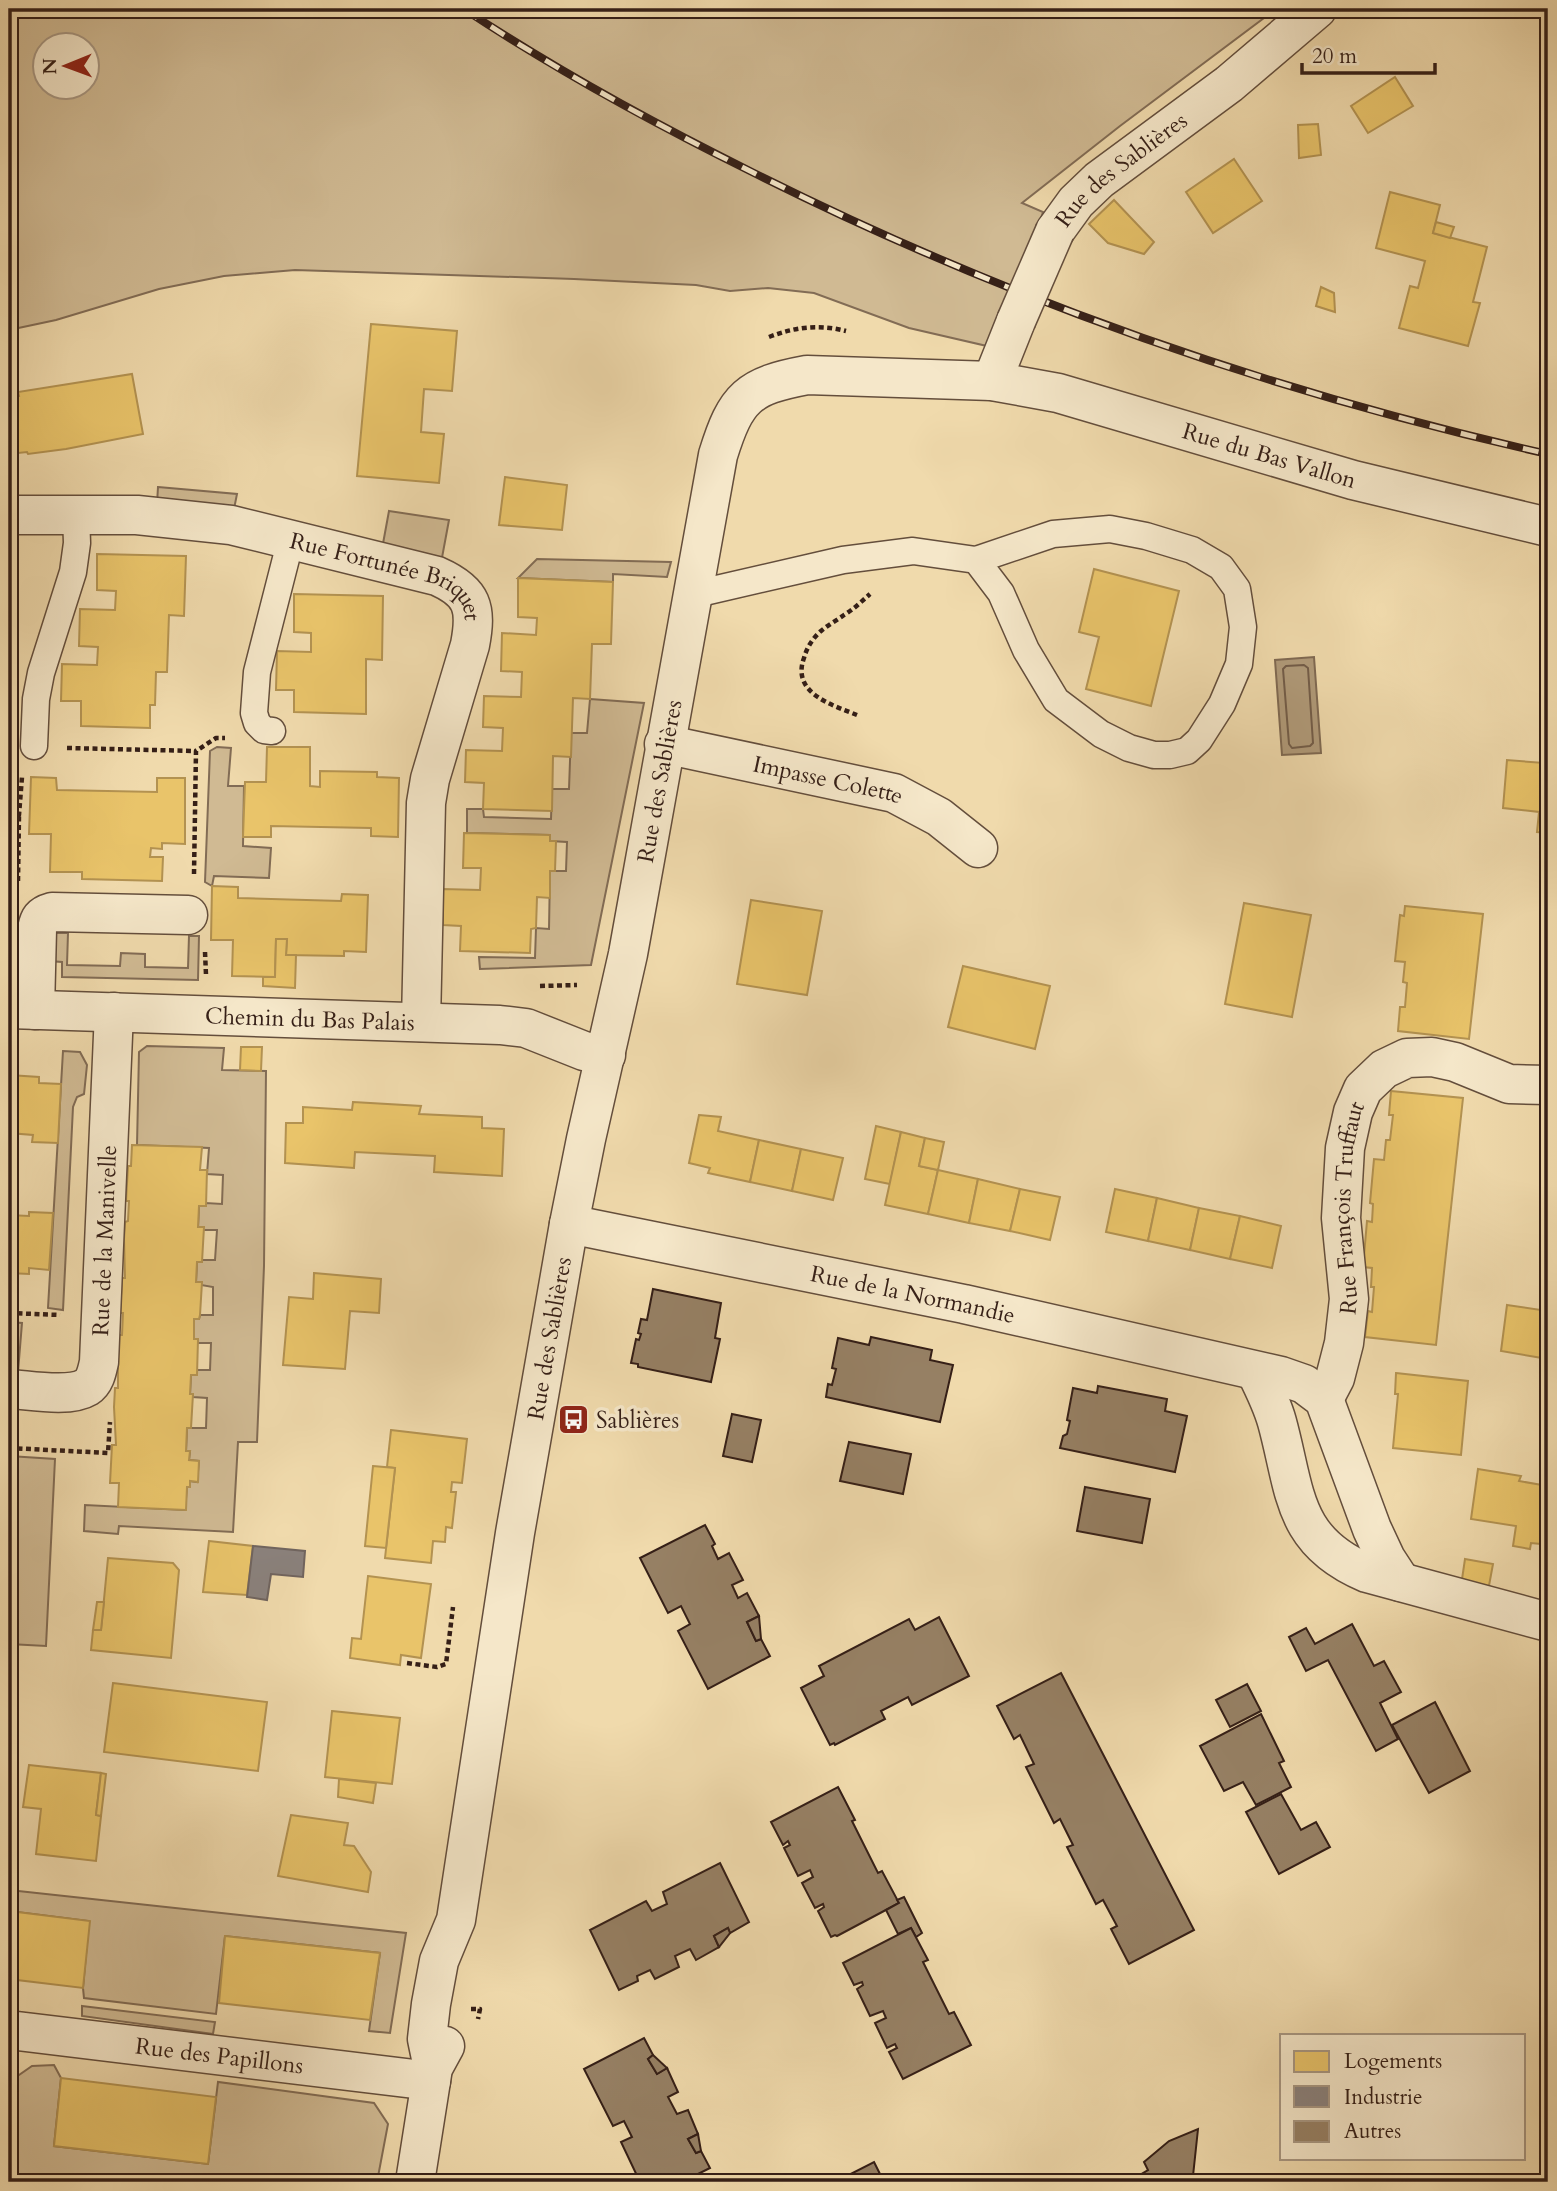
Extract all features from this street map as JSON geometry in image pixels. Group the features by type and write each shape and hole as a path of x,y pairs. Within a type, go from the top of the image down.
{"street":[{"name":"Rue des Sablières","path":"415,2182 432,2075 448,2041 456,2008 461,1966 456,1920 515,1533 569,1224 631,942 691,594 718,454 726,427 738,406 756,389 778,380 807,375 992,381 1055,231 1076,202 1099,180 1228,84 1317,9"},
{"name":"Rue du Bas Vallon","path":"992,381 1058,393 1353,480 1548,527"},
{"name":"Rue Fortunée Briquet","path":"9,515 137,515 230,525 436,576 454,583 466,593 472,606 474,623 470,645 430,779 426,803 421,1022"},
{"name":"Impasse Colette","path":"664,744 894,793 939,817 978,848"},
{"path":"22,1010 37,929 45,914 188,915"},
{"name":"Chemin du Bas Palais","path":"22,1010 500,1025 526,1028 584,1051 607,1055"},
{"name":"Rue de la Manivelle","path":"9,1389 64,1392 88,1386 96,1376 99,1362 114,1012"},
{"name":"Rue François Truffaut","path":"1324,1399 1335,1378 1344,1343 1349,1299 1341,1218 1345,1148 1353,1112 1363,1089 1384,1069 1407,1058 1432,1057 1455,1062 1509,1084 1548,1085"},
{"name":"Rue de la Normandie","path":"569,1224 964,1304 1281,1376 1304,1384 1324,1399"},
{"path":"1256,1372 1277,1422 1295,1502 1310,1530 1329,1552 1348,1565 1367,1573 1548,1622"},
{"path":"1324,1399 1372,1529 1386,1559 1402,1582"},
{"name":"Rue des Papillons","path":"9,2030 432,2075"}],"lane":[{"path":"34,746 40,673 74,572 76,515"},
{"path":"691,594 843,560 913,551 976,560 1053,534 1110,530 1146,536 1192,550 1221,567 1237,589 1243,627 1239,664 1222,704 1199,740 1187,751 1154,755 1129,748 1101,734 1056,700 1026,650 1000,593 976,560"},
{"path":"268,730 257,723 254,713 257,672 291,539"}],"path":[{"path":"764,339 806,327 831,327 852,333"},
{"path":"857,715 825,703 808,691 801,677 802,663 809,645 822,630 847,614 875,590 913,551"},
{"path":"9,815 19,815 22,767 34,746 196,751 216,738 268,730"},
{"path":"194,876 196,751"},
{"path":"531,986 582,985"},
{"path":"9,1448 108,1453 110,1412"},
{"path":"407,1663 437,1667 446,1664 453,1607"}],"shaded area":[{"path":"9,9 1276,9 1022,203 1043,212 1033,245 987,346 909,328 814,293 768,288 730,291 696,285 574,279 295,270 224,276 159,289 56,320 9,330"},
{"path":"158,487 237,494 233,514 157,504"},
{"path":"389,511 449,520 441,563 382,549"},
{"path":"537,559 671,562 667,577 613,574 613,582 518,578"},
{"path":"590,699 644,703 591,965 480,969 479,957 535,958 536,928 549,929 550,871 566,871 567,842 550,841 549,835 467,833 467,809 483,809 484,817 551,819 552,789 569,789 571,733 587,733"},
{"path":"217,747 231,748 228,786 244,786 243,846 271,848 269,878 214,876 212,886 205,882 210,751"},
{"path":"50,933 68,933 67,965 120,966 121,953 145,954 145,967 188,968 189,936 199,936 198,980 62,977 62,962 49,961"},
{"path":"147,1046 224,1048 222,1070 266,1071 264,1266 257,1442 238,1442 233,1532 119,1526 118,1534 84,1531 85,1505 185,1510 187,1487 190,1487 190,1481 197,1482 199,1461 189,1460 190,1451 186,1451 187,1428 206,1428 207,1398 193,1397 193,1394 190,1394 191,1375 196,1375 197,1370 210,1370 211,1343 198,1343 198,1339 194,1339 194,1319 199,1319 200,1315 213,1315 213,1287 196,1282 197,1262 215,1260 217,1230 203,1230 198,1227 199,1206 206,1206 206,1203 222,1204 223,1175 207,1174 209,1148 137,1145 139,1052"},
{"path":"63,1051 80,1052 87,1065 84,1094 77,1097 73,1107 63,1310 48,1308"},
{"path":"9,1322 22,1323 18,1372 9,1371"},
{"path":"9,1456 55,1459 46,1646 9,1644"},
{"path":"9,1890 406,1933 390,2033 369,2031 380,1953 225,1936 216,2014 84,1998 89,1921 9,1911"},
{"path":"82,2006 215,2022 213,2034 82,2016"},
{"path":"54,2065 61,2078 54,2146 208,2164 218,2082 374,2103 388,2124 377,2182 9,2182 9,2082 32,2066"}],"water":[{"path":"1314,657 1321,753 1282,755 1275,660"}],"building: Logements":[{"path":"1395,77 1413,106 1368,133 1351,106"},
{"path":"1318,124 1321,155 1299,158 1298,125"},
{"path":"1234,159 1262,201 1213,233 1186,192"},
{"path":"1390,192 1440,205 1433,233 1487,247 1473,302 1480,303 1468,346 1399,328 1410,286 1418,288 1425,261 1376,248"},
{"path":"1114,200 1154,242 1144,254 1108,243 1089,224"},
{"path":"1436,222 1454,227 1450,238 1433,233"},
{"path":"1321,287 1334,293 1335,312 1316,306"},
{"path":"371,324 457,331 452,391 424,389 421,432 444,434 439,483 357,476"},
{"path":"132,374 143,434 66,449 9,454 9,398 19,396 18,392"},
{"path":"505,477 567,485 562,530 499,525"},
{"path":"97,554 186,556 184,616 169,615 167,672 156,672 155,705 150,705 150,728 81,726 81,701 61,701 62,664 97,665 98,647 79,646 80,609 115,610 116,591 97,590"},
{"path":"1094,569 1179,591 1151,706 1086,689 1099,637 1079,632"},
{"path":"518,578 613,582 611,644 592,644 590,699 573,698 571,757 553,756 552,811 483,809 484,783 465,782 466,750 502,751 503,728 483,727 484,696 521,697 522,672 501,671 502,633 536,635 537,618 518,617"},
{"path":"294,594 383,596 382,660 366,659 366,714 294,712 294,690 276,690 277,651 311,652 311,633 294,632"},
{"path":"267,747 310,747 310,786 320,787 320,771 377,772 377,777 399,778 398,837 371,836 371,828 271,826 271,837 243,837 245,782 266,782"},
{"path":"1545,751 1548,752 1548,833 1537,832 1539,812 1503,808 1507,760 1544,763"},
{"path":"31,777 56,778 57,790 157,792 157,778 185,778 185,844 162,843 162,849 151,848 150,857 163,857 162,881 82,879 82,872 50,872 51,834 29,834"},
{"path":"464,833 550,835 550,841 556,841 555,871 550,871 550,898 537,897 536,928 531,929 530,953 460,951 461,926 443,925 443,889 480,890 481,868 463,868"},
{"path":"212,886 238,887 238,898 341,901 342,894 368,895 366,952 344,951 344,956 286,955 287,939 276,939 275,977 232,976 233,940 211,940"},
{"path":"751,900 822,911 807,995 737,984"},
{"path":"1244,903 1311,915 1292,1017 1225,1004"},
{"path":"1405,906 1483,914 1469,1039 1398,1031 1400,1007 1405,1007 1407,983 1403,982 1405,962 1395,961 1400,915 1404,916"},
{"path":"276,939 287,939 286,955 296,955 295,988 263,986 263,977 275,977"},
{"path":"963,966 1050,986 1035,1049 948,1027"},
{"path":"241,1047 262,1047 261,1071 240,1070"},
{"path":"9,1075 39,1077 39,1083 61,1084 58,1143 32,1142 33,1135 9,1133"},
{"path":"1391,1091 1463,1098 1436,1345 1365,1337 1368,1311 1372,1312 1374,1287 1371,1287 1372,1268 1363,1267 1367,1221 1372,1222 1373,1204 1370,1203 1374,1159 1384,1160 1386,1140 1390,1140 1393,1115 1389,1115"},
{"path":"353,1102 421,1106 419,1114 482,1117 482,1128 504,1129 502,1176 434,1172 435,1156 355,1152 354,1168 285,1163 286,1123 303,1123 303,1107 352,1110"},
{"path":"699,1115 721,1117 718,1131 759,1140 750,1182 708,1173 710,1168 689,1163"},
{"path":"876,1126 901,1132 890,1184 865,1179"},
{"path":"901,1132 925,1138 919,1166 938,1170 928,1214 885,1205"},
{"path":"925,1138 944,1142 938,1170 919,1166"},
{"path":"759,1140 801,1149 792,1191 750,1182"},
{"path":"132,1145 202,1147 200,1170 207,1170 206,1206 199,1206 198,1227 204,1227 202,1262 197,1262 196,1282 202,1282 200,1315 199,1319 194,1319 194,1339 198,1339 197,1375 191,1375 191,1428 187,1428 186,1451 190,1451 189,1460 199,1461 198,1482 190,1481 190,1487 187,1487 186,1510 118,1507 119,1483 110,1483 112,1445 116,1445 115,1388 118,1388 118,1335 122,1335 123,1313 120,1313 122,1278 125,1278 128,1166 131,1166"},
{"path":"801,1149 843,1158 833,1200 792,1191"},
{"path":"938,1170 978,1179 969,1223 928,1214"},
{"path":"978,1179 1020,1189 1010,1231 969,1223"},
{"path":"1020,1189 1060,1197 1050,1240 1010,1231"},
{"path":"1115,1189 1157,1198 1148,1241 1106,1232"},
{"path":"1157,1198 1199,1208 1190,1250 1148,1241"},
{"path":"1548,1199 1548,1251 1544,1251 1543,1204"},
{"path":"1199,1208 1240,1216 1230,1259 1190,1250"},
{"path":"29,1212 53,1213 49,1270 29,1268 29,1274 9,1273 9,1215 29,1216"},
{"path":"1240,1216 1281,1226 1272,1268 1230,1259"},
{"path":"314,1273 381,1279 379,1313 350,1311 345,1369 283,1365 289,1297 313,1299"},
{"path":"1507,1305 1548,1311 1548,1359 1501,1351"},
{"path":"1548,1368 1548,1427 1540,1425"},
{"path":"1396,1373 1468,1381 1461,1455 1393,1448 1398,1394 1395,1394"},
{"path":"391,1430 467,1439 462,1483 452,1482 451,1492 456,1492 452,1528 446,1527 445,1542 433,1541 431,1563 385,1558 395,1468 387,1467"},
{"path":"373,1466 395,1468 386,1548 365,1546"},
{"path":"1478,1469 1521,1476 1519,1481 1548,1486 1548,1552 1540,1550 1541,1544 1531,1543 1530,1549 1513,1546 1516,1526 1471,1519"},
{"path":"209,1541 253,1546 247,1595 203,1592"},
{"path":"108,1558 173,1563 179,1570 171,1658 91,1650 93,1630 101,1630"},
{"path":"1465,1559 1493,1564 1488,1591 1461,1586"},
{"path":"368,1576 431,1584 421,1658 401,1655 400,1665 350,1658 352,1638 361,1639"},
{"path":"97,1602 104,1602 101,1630 93,1630"},
{"path":"113,1683 267,1702 258,1771 104,1752"},
{"path":"332,1711 400,1718 392,1784 325,1777"},
{"path":"29,1765 101,1773 96,1815 101,1816 96,1861 36,1854 41,1809 23,1807"},
{"path":"101,1773 106,1774 101,1816 96,1815"},
{"path":"339,1779 376,1783 373,1803 338,1797"},
{"path":"291,1815 348,1823 344,1845 354,1846 371,1872 368,1892 278,1876"},
{"path":"9,1911 90,1921 83,1988 9,1979"},
{"path":"225,1936 380,1953 370,2020 219,2003"},
{"path":"61,2078 216,2097 208,2164 54,2146"}],"building: Industrie":[{"path":"253,1546 305,1551 303,1577 271,1574 267,1600 247,1597"}],"building: Autres":[{"path":"653,1289 721,1303 715,1338 720,1339 711,1382 638,1367 638,1364 631,1363 636,1339 639,1340 641,1334 638,1333 641,1319 647,1320"},
{"path":"871,1337 932,1350 930,1360 953,1365 940,1422 826,1397 828,1384 832,1385 836,1369 832,1368 838,1338 869,1345"},
{"path":"1098,1386 1167,1399 1165,1411 1187,1416 1175,1472 1060,1448 1070,1421 1067,1420 1073,1388 1097,1393"},
{"path":"732,1414 761,1420 752,1462 723,1456"},
{"path":"849,1442 911,1454 903,1494 840,1481"},
{"path":"1085,1487 1150,1499 1142,1543 1077,1531"},
{"path":"705,1525 715,1544 712,1546 718,1559 729,1553 743,1580 732,1585 738,1598 747,1593 759,1616 747,1622 756,1641 761,1639 770,1656 708,1689 678,1631 690,1624 681,1606 668,1613 640,1558"},
{"path":"759,1616 761,1639 756,1641 747,1622"},
{"path":"939,1617 969,1676 912,1705 908,1697 881,1711 885,1719 835,1745 830,1745 801,1688 824,1676 819,1666 909,1619 915,1630"},
{"path":"1352,1624 1374,1666 1384,1661 1401,1692 1380,1703 1398,1739 1376,1751 1328,1660 1306,1671 1289,1637 1306,1628 1315,1644"},
{"path":"1061,1673 1194,1930 1129,1964 1111,1929 1117,1926 1103,1900 1096,1904 1067,1847 1073,1845 1060,1819 1054,1823 1026,1767 1034,1764 1020,1735 1014,1739 997,1706"},
{"path":"1247,1684 1261,1711 1230,1727 1216,1700"},
{"path":"1435,1702 1470,1771 1429,1793 1392,1725"},
{"path":"1261,1714 1284,1761 1279,1763 1291,1787 1256,1805 1243,1782 1224,1791 1200,1746"},
{"path":"838,1787 878,1873 882,1871 899,1903 831,1937 818,1911 824,1907 823,1904 815,1908 802,1883 813,1877 810,1870 798,1876 784,1848 790,1845 788,1841 783,1845 771,1822"},
{"path":"1281,1794 1301,1830 1316,1822 1330,1847 1279,1874 1246,1812"},
{"path":"720,1863 749,1922 730,1933 728,1928 714,1936 719,1947 696,1960 690,1949 675,1956 679,1967 655,1979 650,1970 637,1976 638,1981 619,1990 590,1930 646,1901 652,1911 667,1904 663,1892"},
{"path":"904,1897 922,1933 916,1937 911,1928 898,1934 886,1910"},
{"path":"728,1928 730,1933 719,1947 714,1936"},
{"path":"911,1928 928,1960 923,1962 949,2014 954,2012 971,2045 903,2079 889,2052 897,2048 895,2044 887,2048 875,2023 886,2018 883,2011 870,2016 857,1989 863,1985 862,1982 854,1985 843,1963"},
{"path":"644,2038 653,2055 648,2059 657,2074 667,2068 678,2092 668,2097 677,2114 688,2110 698,2134 688,2139 696,2153 701,2151 710,2168 682,2182 640,2182 621,2142 632,2137 624,2121 613,2126 584,2069"},
{"path":"653,2055 667,2068 657,2074 648,2059"},
{"path":"1198,2129 1193,2176 1211,2180 1210,2182 1128,2182 1148,2170 1144,2162 1169,2141"},
{"path":"698,2134 701,2151 696,2153 688,2139"},
{"path":"874,2162 884,2182 835,2182"}],"railway":[{"path":"464,9 569,74 678,134 848,218 944,261 1042,301 1242,371 1343,402 1548,454"}],"place":[{"name":"Sablières","path":"573,1420"}]}
